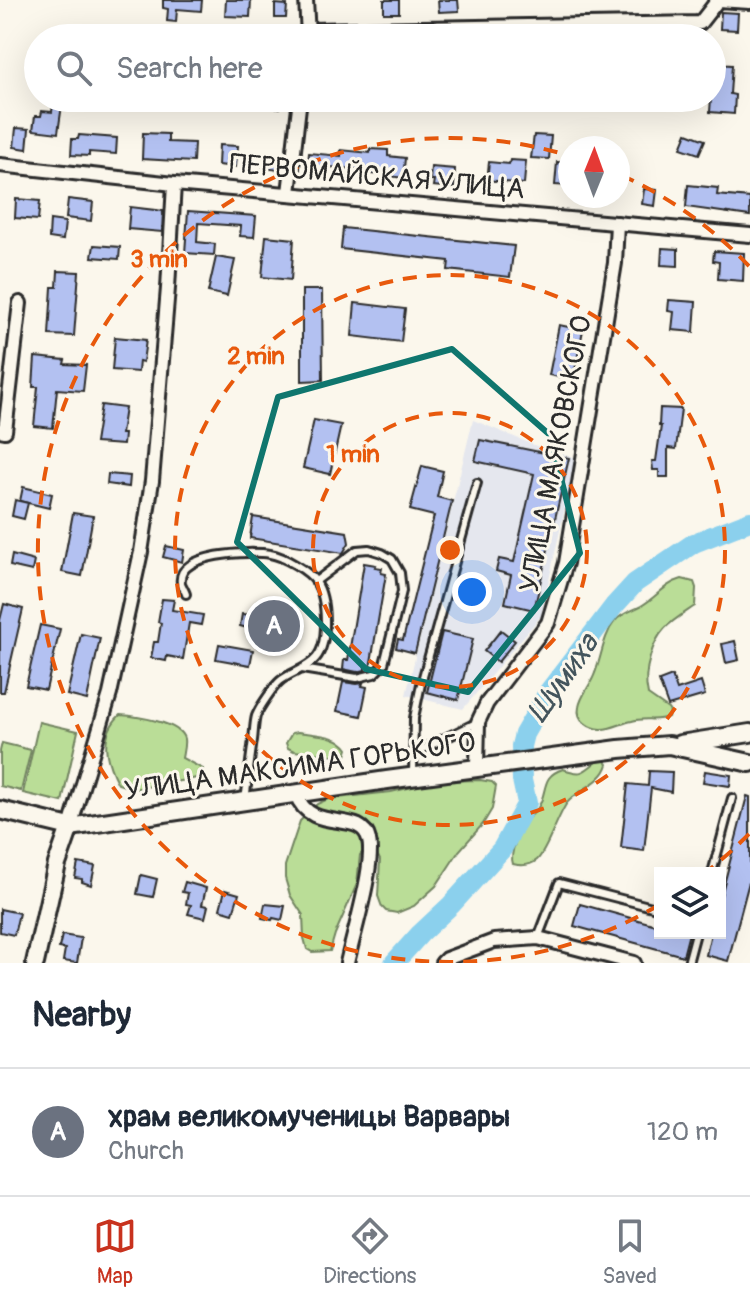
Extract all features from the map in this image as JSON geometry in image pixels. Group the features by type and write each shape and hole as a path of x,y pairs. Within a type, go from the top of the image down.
{"street":[{"path":"306,0 307,24"},
{"path":"664,24 700,23 718,0 750,2"},
{"path":"289,193 298,112"},
{"name":"ПЕРВОМАЙСКАЯ УЛИЦА","path":"0,165 174,184 750,235"},
{"path":"35,963 57,864 110,694 141,552 152,481 174,184"},
{"name":"УЛИЦА МАЯКОВСКОГО","path":"477,768 478,722 487,703 548,623 566,563 615,263 617,223"},
{"path":"0,430 5,431 20,303"},
{"path":"669,745 750,733"},
{"name":"УЛИЦА МАКСИМА ГОРЬКОГО","path":"0,810 70,827 505,764 669,745 750,763"},
{"path":"296,794 304,809 312,815 355,824 363,829 369,839 370,858 347,963"},
{"path":"442,963 494,941 538,938 634,963"}],"lane":[{"path":"413,777 414,718 421,684 477,483"},
{"path":"302,669 357,678 374,674 384,664 402,591 400,573 392,559 369,549 357,550 316,581"},
{"path":"186,594 181,576 187,567 196,561 223,554 248,552 273,554 292,563 316,581 321,594 326,618 323,646 316,659 279,682 256,716 245,801"},
{"path":"413,754 478,722"},
{"path":"714,867 732,798"},
{"path":"538,938 559,883 654,907"},
{"path":"688,963 694,939"}],"highlighted area":[{"path":"452,349 550,435 580,553 468,692 366,669 237,542 278,397"}],"shaded area":[{"path":"473,420 539,447 576,458 541,616 463,709 406,695"}],"green space":[{"path":"682,579 694,582 695,606 661,632 653,647 647,672 648,695 668,709 668,717 636,720 605,729 588,725 580,716 579,707 611,627 621,616"},
{"path":"120,715 156,721 175,728 184,739 182,758 203,769 202,775 134,789 118,784 106,748 109,731"},
{"path":"39,722 78,731 62,802 23,793"},
{"path":"292,733 338,740 348,749 346,755 288,748 286,743"},
{"path":"2,743 31,750 21,791 0,786"},
{"path":"597,761 608,764 605,771 567,803 541,856 528,864 513,864 512,854 518,836 539,806 551,775 563,769 581,772"},
{"path":"480,780 496,786 492,809 436,886 414,906 397,913 386,911 378,896 380,860 375,850 364,851 360,855 357,884 330,951 312,952 307,949 303,915 290,895 285,866 300,821 317,804 328,799 391,792 438,781"}],"building":[{"path":"163,0 202,0 201,11 177,9 176,22 167,21 168,9 163,8"},
{"path":"226,0 251,0 250,17 225,16"},
{"path":"384,0 399,0 399,13 384,13"},
{"path":"438,0 458,0 459,11 439,12"},
{"path":"275,4 287,5 286,18 275,18"},
{"path":"721,12 738,13 737,30 726,29 726,24 720,24"},
{"path":"726,65 732,65 730,94 735,95 734,114 710,112 726,112"},
{"path":"42,112 61,112 58,133 33,130 35,116 41,116"},
{"path":"16,128 29,129 27,149 14,147"},
{"path":"143,133 168,134 168,142 194,143 193,162 142,159"},
{"path":"687,133 705,140 699,154 681,148"},
{"path":"79,135 117,138 116,154 89,152 89,156 71,155 72,139 78,139"},
{"path":"534,135 551,136 549,159 531,158"},
{"path":"219,145 238,146 236,167 218,165"},
{"path":"370,149 388,150 388,156 405,158 403,178 370,174 370,170 329,167 325,169 325,175 307,173 309,153 341,156 341,150 370,153"},
{"path":"264,156 280,157 279,170 263,168"},
{"path":"510,160 526,161 524,184 487,180 489,162 509,164"},
{"path":"557,162 558,162 558,185 555,185"},
{"path":"431,167 455,169 454,188 433,186"},
{"path":"688,185 718,188 717,195 750,198 750,216 686,207"},
{"path":"644,189 657,190 655,206 642,204"},
{"path":"16,199 40,201 38,220 15,218"},
{"path":"68,199 93,202 91,221 66,218"},
{"path":"130,207 163,211 162,232 128,229"},
{"path":"188,211 256,216 254,237 240,236 241,226 198,223 197,242 215,244 214,255 185,253"},
{"path":"50,220 65,222 63,240 49,238"},
{"path":"343,228 514,246 510,277 448,270 449,261 341,249"},
{"path":"266,236 294,239 291,280 262,277"},
{"path":"94,245 120,247 119,259 92,257"},
{"path":"662,248 678,249 678,266 661,265"},
{"path":"714,251 744,253 743,281 718,279 719,262 713,261"},
{"path":"216,257 235,260 227,296 208,292"},
{"path":"58,271 79,272 74,336 49,335 52,287 57,287"},
{"path":"302,290 322,290 323,380 302,381"},
{"path":"669,300 696,302 694,332 672,330 674,312 668,311"},
{"path":"355,303 405,309 401,342 352,336"},
{"path":"559,325 583,330 573,380 549,375"},
{"path":"115,337 146,340 143,362 139,361 138,372 112,370"},
{"path":"35,357 65,360 64,364 86,365 83,391 57,389 53,428 34,426 38,387 33,387"},
{"path":"101,405 125,408 121,434 124,434 123,445 95,443"},
{"path":"660,408 681,409 676,449 668,448 668,477 659,477 659,470 653,470 652,461 656,461 661,426"},
{"path":"314,420 341,425 330,474 303,468"},
{"path":"480,440 569,458 534,610 505,603 511,575 496,571 499,559 514,562 534,474 475,461"},
{"path":"422,466 443,471 437,497 452,501 415,653 396,648 398,639 403,640 434,516 410,510"},
{"path":"108,474 130,476 129,487 107,484"},
{"path":"23,487 52,494 49,508 20,501"},
{"path":"15,500 28,503 24,519 12,516"},
{"path":"73,513 93,516 82,576 62,572"},
{"path":"253,517 347,532 349,543 343,553 250,538"},
{"path":"166,546 184,550 182,562 163,557"},
{"path":"12,555 34,561 32,571 10,566"},
{"path":"364,563 382,568 381,573 386,574 370,668 365,667 365,670 357,672 343,669 344,660 348,660"},
{"path":"162,599 174,600 172,610 203,615 201,625 189,623 183,659 167,656 166,661 151,658 154,642 158,642"},
{"path":"4,604 23,609 4,692 0,692 0,620"},
{"path":"269,612 296,617 304,627 302,634 292,641 265,636 265,633 240,626 242,614 269,616"},
{"path":"40,625 60,629 46,690 26,686"},
{"path":"501,630 515,641 498,662 484,651"},
{"path":"442,632 473,639 458,700 427,692"},
{"path":"81,634 100,638 87,700 67,695"},
{"path":"735,641 739,660 726,663 722,644"},
{"path":"219,644 253,650 250,665 216,659"},
{"path":"672,676 677,690 701,682 705,695 668,706 659,681"},
{"path":"343,682 363,683 362,686 367,687 361,716 337,711"},
{"path":"649,771 672,772 671,792 651,788 644,851 621,848 628,784 648,786"},
{"path":"705,771 731,775 730,786 703,782"},
{"path":"747,796 750,797 750,878 728,961 706,955 710,939 726,939 726,877"},
{"path":"78,863 95,866 91,885 75,878"},
{"path":"141,875 157,879 153,897 137,894"},
{"path":"185,882 206,888 202,905 208,906 205,918 188,914 191,905 186,904 188,893 182,892"},
{"path":"225,890 239,894 233,913 220,909"},
{"path":"265,904 285,906 282,920 262,918"},
{"path":"580,904 654,924 654,939 687,939 683,956 574,926"},
{"path":"0,909 19,913 14,935 0,932"},
{"path":"62,935 81,938 77,963 63,961 65,949 59,948"}],"waterway":[{"name":"Шумиха","path":"394,963 502,849 527,803 522,780 521,746 524,734 549,691 614,606 635,583 694,543 750,521"}],"place":[{"name":"храм великомученицы Варвары","path":"274,626"}]}
